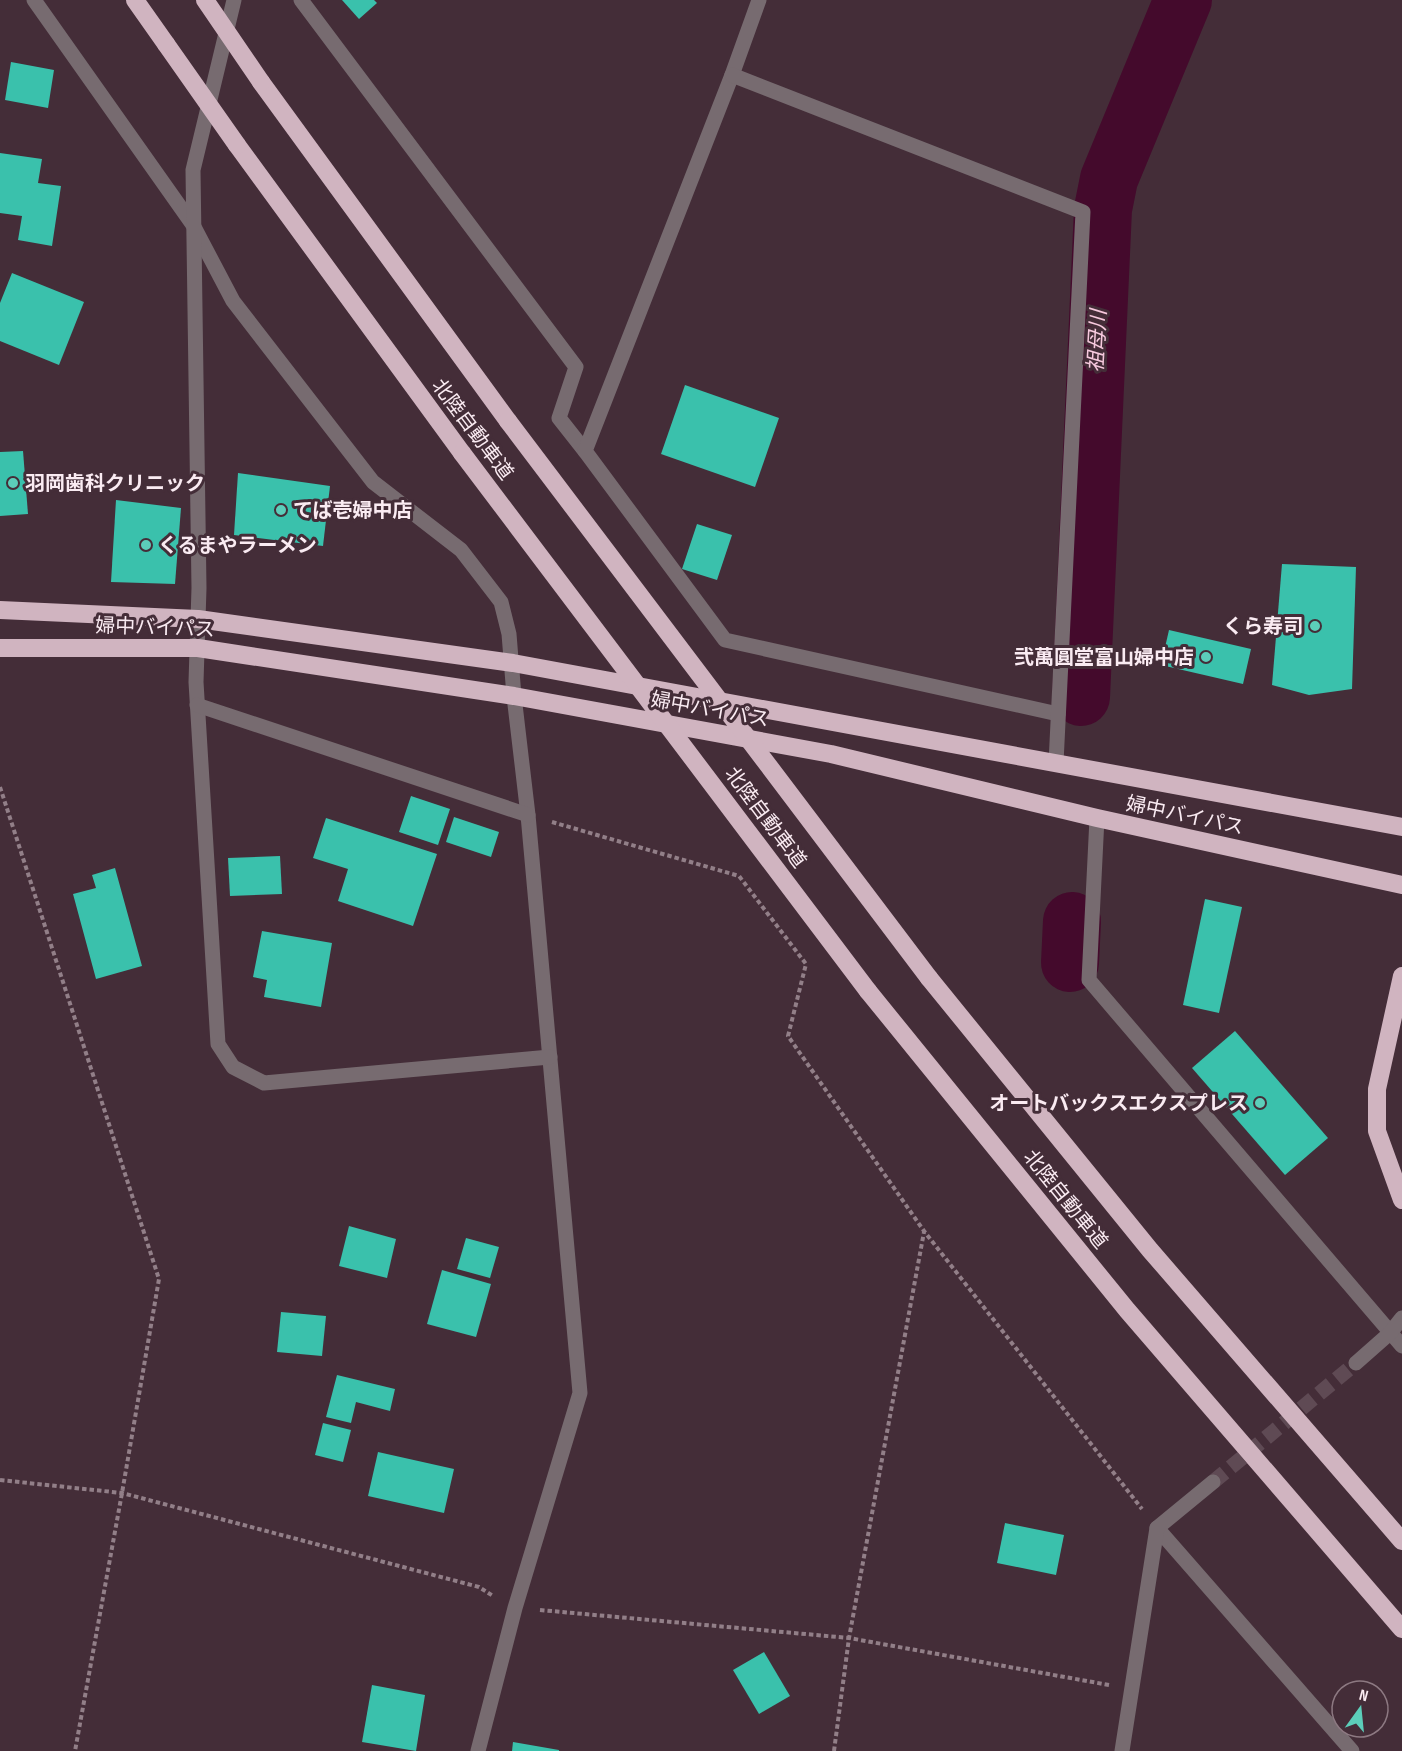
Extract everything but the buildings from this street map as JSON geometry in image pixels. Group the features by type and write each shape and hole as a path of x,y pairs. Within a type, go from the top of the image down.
{"highway":[{"name":"北陸自動車道","path":"135,0 237,145 462,453 868,991 1127,1310 1402,1629"},
{"name":"北陸自動車道","path":"205,0 261,82 507,421 929,978 1150,1250 1402,1541"},
{"name":"婦中バイパス","path":"0,610 198,619 513,663 1402,827"},
{"name":"婦中バイパス","path":"0,648 198,648 514,696 831,754 1097,818 1402,885"},
{"path":"1402,975 1377,1089 1377,1131 1402,1200"}],"street":[{"path":"34,0 193,225 233,301 373,482 461,550 501,602 509,633 528,815 580,1393 515,1608 478,1751"},
{"path":"234,0 192,170 198,619 197,705 218,1044 232,1066 264,1083 550,1058"},
{"path":"301,0 576,367 559,418 725,640 1059,714"},
{"path":"585,451 732,75 759,0"},
{"path":"732,75 1083,212 1056,763"},
{"path":"197,705 528,815"},
{"path":"1097,818 1089,980 1402,1346"},
{"path":"1356,1363 1390,1333 1402,1318"},
{"path":"1122,1751 1157,1528 1213,1482"},
{"path":"1157,1528 1352,1751"}],"path":[{"path":"0,787 159,1279 75,1751"},
{"path":"528,815 739,876 806,964 789,1036 924,1231 1157,1528"},
{"path":"834,1751 849,1638 924,1231"},
{"path":"0,1480 122,1493 479,1587 515,1608 849,1638 1133,1690"}],"waterway":[{"name":"祖母川","path":"1081,697 1103,209 1109,179 1183,0"},
{"name":"祖母川","path":"1070,963 1072,921"}],"tunnel":[{"path":"1213,1482 1356,1363"}],"place":[{"name":"羽岡歯科クリニック","path":"13,483"},
{"name":"てば壱婦中店","path":"281,510"},
{"name":"くるまやラーメン","path":"146,545"},
{"name":"くら寿司","path":"1315,626"},
{"name":"弐萬圓堂富山婦中店","path":"1206,657"},
{"name":"オートバックスエクスプレス","path":"1260,1103"}]}
